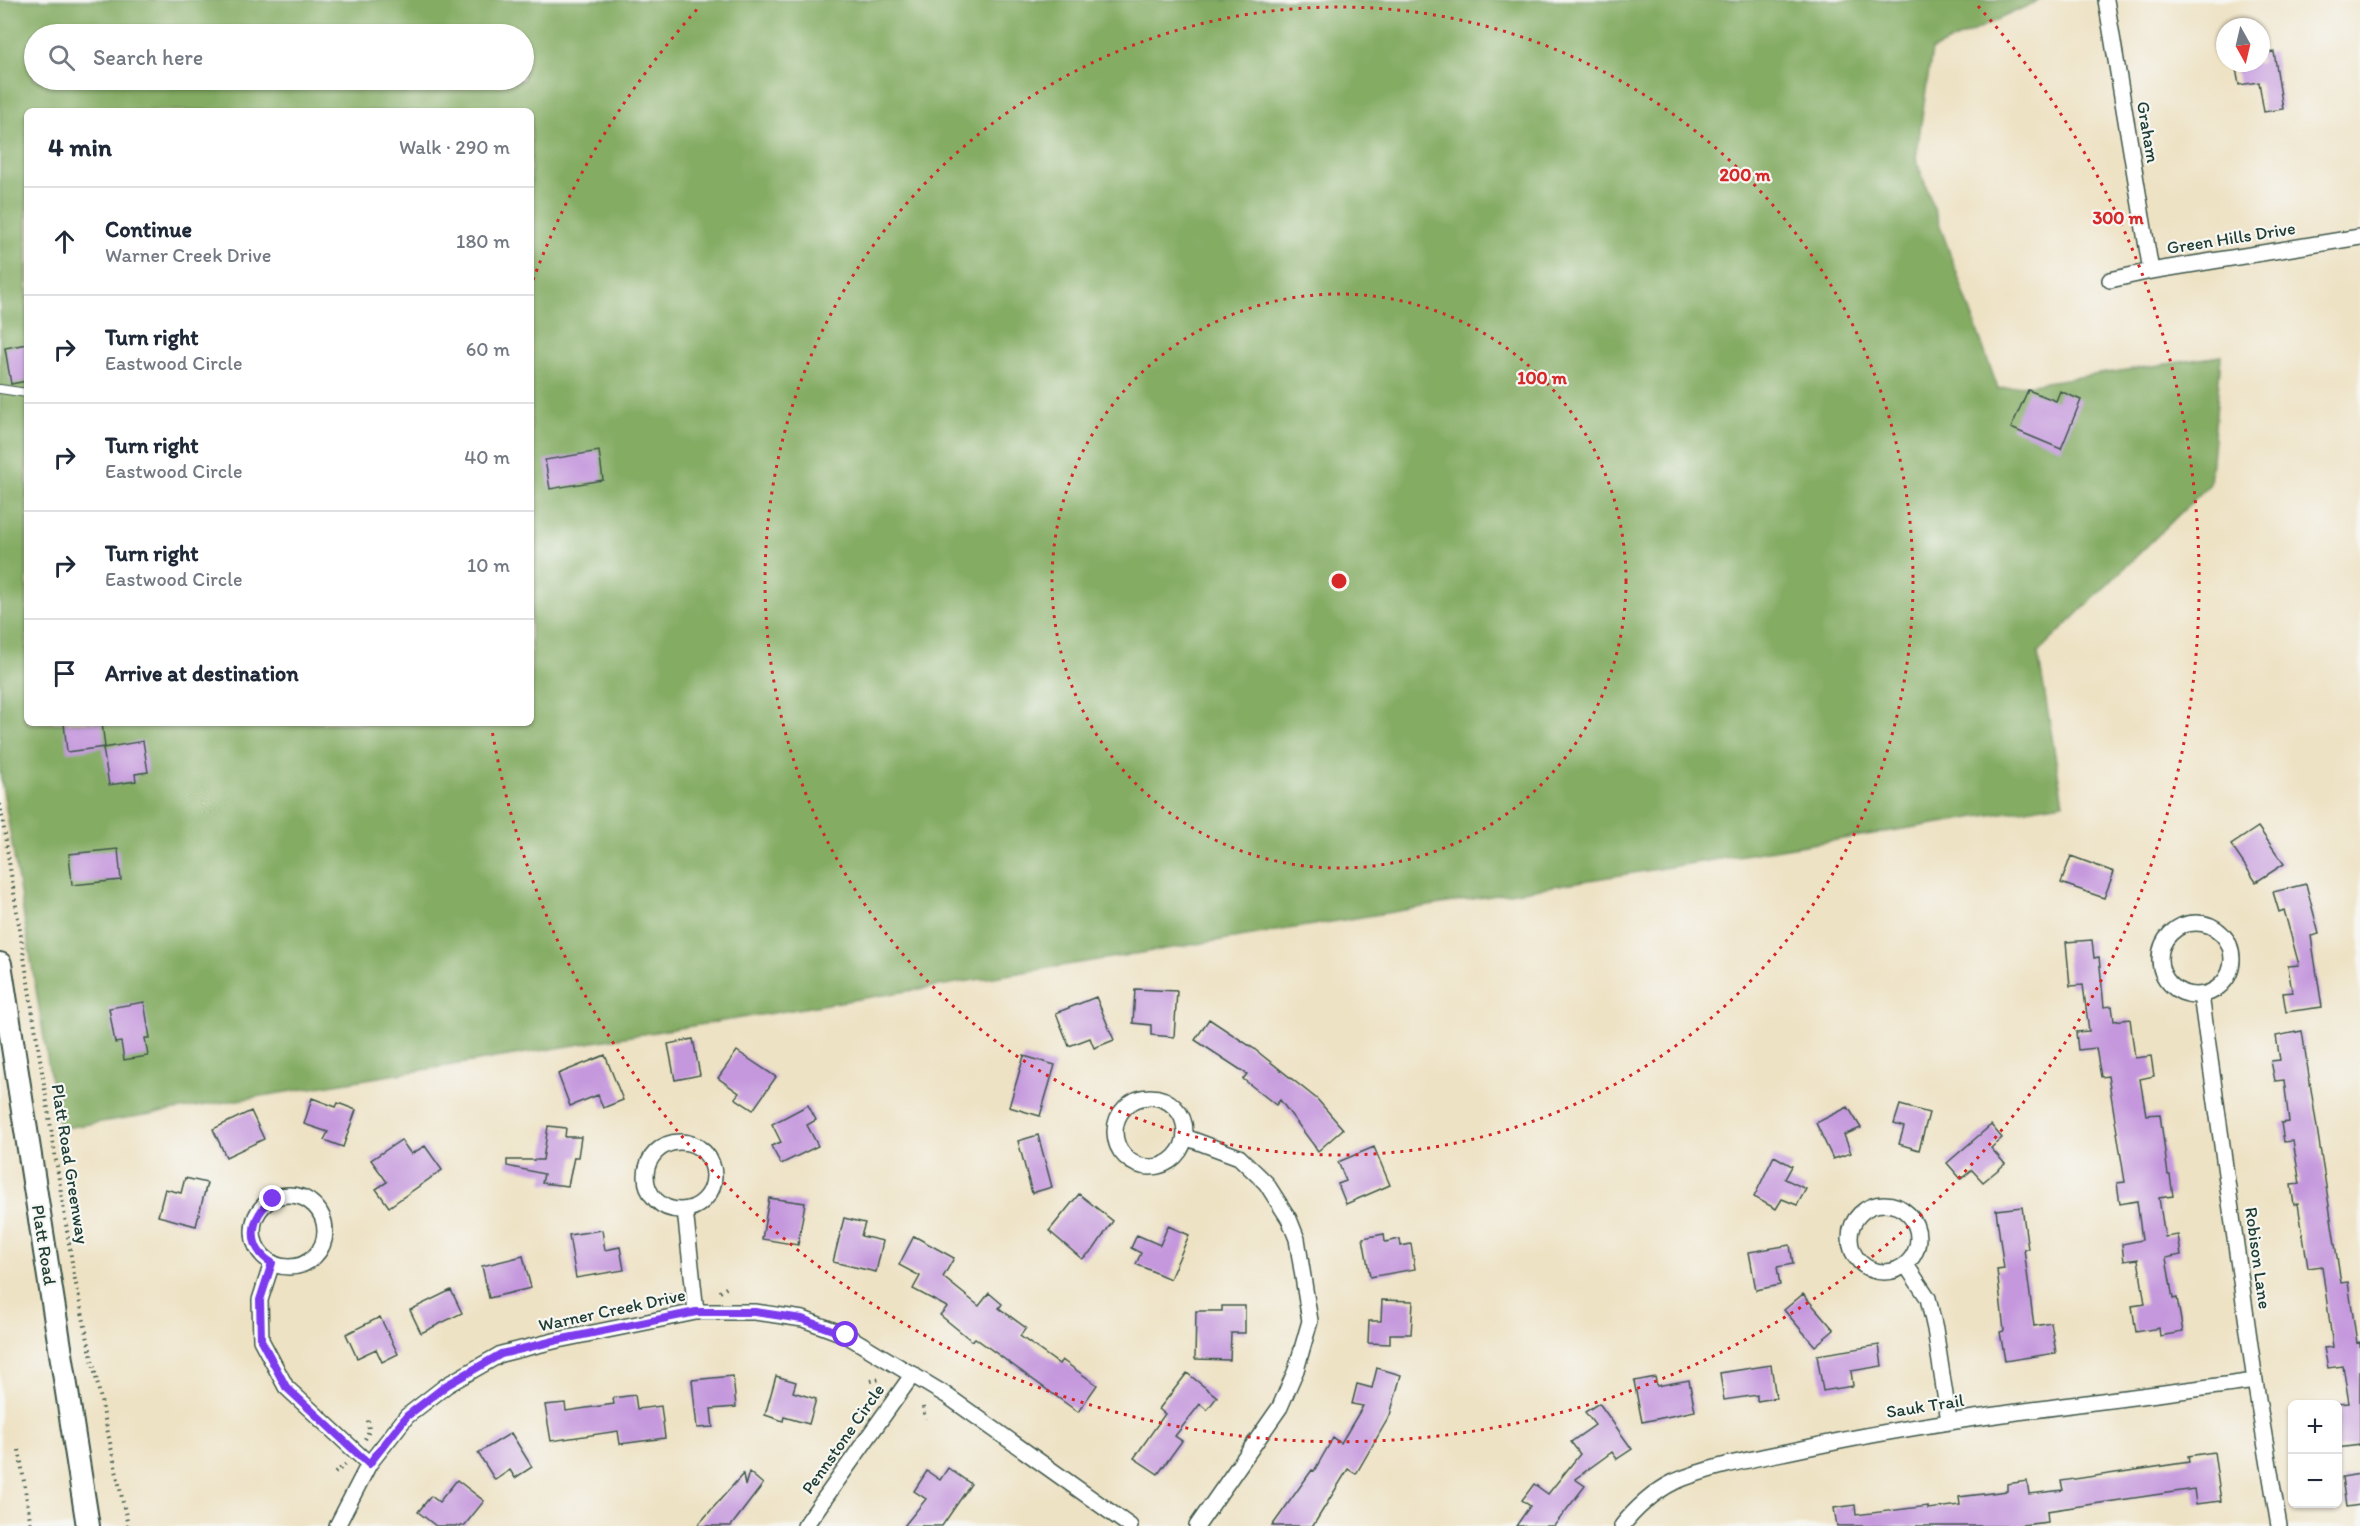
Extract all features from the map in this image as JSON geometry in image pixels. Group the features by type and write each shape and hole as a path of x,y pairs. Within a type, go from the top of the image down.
{"main road":[{"name":"Platt Road","path":"0,964 88,1526"}],"street":[{"name":"Graham","path":"2106,0 2151,271"},
{"name":"Green Hills Drive","path":"2110,280 2151,271 2360,237"},
{"path":"2197,923 2220,932 2228,942 2232,953 2228,975 2212,992 2201,995 2190,995 2170,984 2160,964 2160,952 2173,931 2197,923"},
{"name":"Robison Lane","path":"2201,995 2255,1381 2279,1526"},
{"path":"1154,1097 1167,1101 1178,1110 1184,1123 1185,1137 1180,1149 1171,1160 1159,1166 1145,1167 1132,1162 1121,1153 1115,1141 1115,1127 1119,1114 1128,1103 1141,1098 1154,1097"},
{"path":"1185,1137 1239,1157 1266,1183 1289,1219 1297,1239 1310,1321 1296,1370 1280,1407 1197,1526"},
{"path":"669,1143 691,1143 701,1148 713,1166 715,1178 712,1189 696,1206 685,1210 663,1206 647,1188 646,1166 659,1148 669,1143"},
{"path":"285,1195 309,1200 319,1209 324,1220 324,1243 319,1253 300,1266 289,1268 272,1263 259,1252 254,1242 253,1229 256,1217 263,1206 285,1195"},
{"path":"1880,1204 1903,1209 1911,1217 1919,1239 1916,1251 1906,1265 1884,1273 1869,1270 1860,1263 1849,1244 1853,1222 1859,1214 1880,1204"},
{"path":"685,1210 696,1312"},
{"path":"272,1263 260,1300 261,1340 286,1387 369,1464"},
{"path":"1906,1265 1928,1298 1949,1421"},
{"name":"Warner Creek Drive","path":"337,1526 369,1464 407,1416 447,1385 501,1354 696,1312 755,1312 802,1319 846,1335 913,1374 1131,1526"},
{"name":"Pennstone Circle","path":"805,1526 913,1374"},
{"name":"Sauk Trail","path":"1622,1526 1632,1513 1673,1483 1736,1464 1949,1421 2255,1381"}],"lane":[{"path":"0,389 24,393"}],"path":[{"name":"Platt Road Greenway","path":"0,804 74,1275 128,1526"},
{"path":"720,1292 729,1286"},
{"path":"663,1292 675,1298"},
{"path":"871,1381 880,1379"},
{"path":"923,1407 926,1419"},
{"path":"19,1450 31,1526"}],"green space":[{"path":"0,0 2040,0 1932,50 1916,158 1998,389 2221,356 2210,484 2038,653 2063,803 59,1129 0,772"}],"building":[{"path":"2274,52 2283,109 2264,112 2259,82 2239,85 2237,72 2270,72 2270,53"},
{"path":"24,345 24,382 11,384 5,348"},
{"path":"2028,390 2056,401 2060,391 2081,400 2061,449 2011,428"},
{"path":"599,451 603,480 550,489 545,460"},
{"path":"64,726 102,726 105,747 67,752"},
{"path":"143,741 148,772 135,774 136,781 109,785 103,748"},
{"path":"2258,827 2284,864 2256,882 2231,845"},
{"path":"118,849 121,880 72,885 69,854"},
{"path":"2071,856 2114,872 2104,898 2061,883"},
{"path":"2306,884 2319,934 2311,936 2322,1007 2286,1012 2283,993 2292,992 2288,966 2299,965 2284,910 2279,912 2273,892"},
{"path":"2092,940 2094,958 2099,957 2104,1007 2112,1006 2114,1021 2130,1019 2135,1058 2151,1056 2154,1076 2140,1079 2146,1115 2160,1114 2173,1196 2159,1198 2165,1237 2178,1235 2181,1255 2166,1258 2173,1299 2177,1298 2183,1332 2160,1336 2159,1328 2136,1332 2132,1306 2145,1304 2138,1259 2124,1261 2122,1244 2142,1240 2137,1201 2120,1204 2117,1183 2125,1182 2108,1076 2101,1077 2096,1048 2078,1050 2076,1032 2089,1031 2083,985 2070,986 2066,942"},
{"path":"1135,989 1177,991 1174,1037 1151,1035 1151,1025 1133,1023"},
{"path":"1096,997 1114,1040 1094,1048 1090,1038 1069,1046 1056,1013"},
{"path":"144,1002 150,1038 145,1038 148,1056 124,1060 121,1042 115,1043 109,1008"},
{"path":"1209,1019 1253,1048 1317,1099 1343,1129 1318,1151 1280,1100 1276,1105 1243,1079 1247,1074 1195,1040"},
{"path":"2302,1031 2341,1283 2348,1282 2357,1343 2360,1342 2360,1445 2342,1447 2342,1404 2349,1403 2343,1366 2328,1368 2324,1348 2333,1347 2322,1266 2308,1268 2298,1204 2294,1205 2291,1185 2300,1184 2293,1141 2284,1142 2281,1123 2289,1122 2284,1080 2275,1081 2271,1061 2280,1060 2276,1036"},
{"path":"693,1039 700,1075 675,1080 668,1044"},
{"path":"737,1051 776,1077 753,1110 735,1098 739,1093 718,1078"},
{"path":"605,1055 623,1100 603,1108 598,1095 570,1106 558,1074"},
{"path":"1024,1056 1055,1065 1040,1116 1009,1107"},
{"path":"312,1098 336,1107 338,1103 356,1110 343,1147 324,1140 328,1132 304,1124"},
{"path":"808,1105 816,1120 807,1125 818,1146 781,1164 771,1146 781,1142 772,1124"},
{"path":"1900,1105 1929,1113 1919,1150 1899,1144 1904,1127 1894,1124"},
{"path":"1848,1107 1861,1128 1844,1135 1851,1153 1833,1159 1816,1123"},
{"path":"251,1111 264,1139 226,1157 213,1129"},
{"path":"1991,1125 2002,1138 1991,1148 2005,1164 1983,1182 1972,1170 1961,1179 1947,1163"},
{"path":"548,1126 566,1128 565,1137 581,1137 578,1157 574,1157 568,1186 542,1183 544,1174 507,1166 507,1160 543,1160"},
{"path":"1038,1135 1052,1187 1032,1193 1018,1141"},
{"path":"401,1140 411,1154 425,1146 442,1170 389,1207 376,1189 387,1182 371,1160"},
{"path":"1374,1147 1390,1185 1346,1204 1338,1184 1346,1181 1338,1162"},
{"path":"1774,1156 1792,1166 1785,1179 1806,1189 1797,1205 1782,1199 1776,1209 1754,1197"},
{"path":"185,1178 207,1183 196,1226 158,1216 165,1189 181,1193"},
{"path":"1079,1194 1113,1221 1094,1249 1082,1259 1049,1231"},
{"path":"769,1198 805,1203 798,1245 762,1239"},
{"path":"2022,1207 2028,1249 2024,1249 2034,1326 2051,1323 2056,1353 2005,1361 2000,1332 2004,1331 1997,1270 2004,1269 1996,1210"},
{"path":"844,1218 865,1223 861,1236 883,1241 876,1272 833,1262"},
{"path":"1168,1226 1189,1235 1170,1279 1136,1264 1141,1253 1131,1248 1137,1235 1160,1245"},
{"path":"602,1230 605,1250 620,1247 624,1270 576,1278 569,1235"},
{"path":"1384,1234 1385,1242 1400,1239 1401,1246 1411,1244 1415,1269 1370,1277 1363,1238"},
{"path":"914,1236 954,1258 943,1277 979,1306 989,1293 1002,1304 999,1308 1026,1328 1020,1336 1059,1364 1062,1360 1097,1385 1078,1412 975,1338 972,1341 940,1315 947,1307 913,1289 920,1276 899,1265"},
{"path":"1790,1245 1793,1264 1777,1267 1780,1285 1756,1290 1749,1252"},
{"path":"523,1256 531,1288 489,1298 482,1266"},
{"path":"451,1290 462,1313 421,1333 410,1310"},
{"path":"1803,1294 1834,1330 1815,1346 1784,1310"},
{"path":"1382,1300 1413,1301 1411,1334 1390,1334 1390,1344 1368,1343 1369,1321 1381,1321"},
{"path":"1222,1306 1245,1306 1245,1333 1231,1333 1230,1360 1195,1359 1196,1311 1222,1311"},
{"path":"380,1317 398,1354 382,1362 376,1349 357,1358 346,1334"},
{"path":"1879,1345 1882,1366 1851,1371 1853,1386 1823,1391 1817,1355"},
{"path":"1771,1365 1776,1398 1757,1401 1757,1395 1724,1400 1720,1373"},
{"path":"1377,1368 1401,1375 1390,1415 1356,1474 1348,1469 1313,1526 1272,1526 1312,1470 1314,1471 1333,1438 1341,1443 1363,1406 1352,1404 1357,1384 1372,1388"},
{"path":"1187,1373 1217,1397 1207,1410 1200,1404 1175,1436 1182,1441 1158,1474 1134,1458 1165,1414 1159,1409"},
{"path":"733,1376 736,1407 711,1409 713,1427 697,1428 692,1380"},
{"path":"776,1376 796,1382 793,1392 816,1399 809,1424 784,1417 783,1421 765,1415"},
{"path":"1655,1377 1657,1386 1689,1380 1695,1411 1642,1422 1634,1381"},
{"path":"635,1395 637,1409 661,1406 665,1438 620,1444 618,1431 551,1441 545,1405 565,1403 566,1411 614,1404 613,1398"},
{"path":"1599,1403 1632,1449 1617,1459 1612,1452 1575,1479 1585,1486 1554,1526 1516,1526 1530,1506 1522,1500 1534,1484 1548,1494 1580,1454 1571,1442 1595,1425 1585,1412"},
{"path":"511,1433 532,1467 515,1478 510,1470 495,1480 478,1453"},
{"path":"2214,1452 2221,1501 2196,1504 2194,1489 2047,1511 2048,1522 2013,1526 1837,1526 1834,1508 1855,1505 1856,1515 1928,1506 1928,1509 1960,1505 1959,1497 2007,1491 2007,1484 2027,1481 2029,1494 2063,1490 2061,1481 2189,1462 2188,1456"},
{"path":"948,1468 971,1484 942,1526 904,1526 926,1499 914,1491 927,1471 940,1480"},
{"path":"749,1472 763,1484 731,1526 697,1526 743,1474 745,1486"},
{"path":"2360,1474 2360,1505 2346,1507 2342,1477"},
{"path":"457,1480 484,1501 464,1526 436,1526 418,1512 431,1496 439,1502"}],"route":[{"path":"273,1199 263,1206 256,1217 253,1229 254,1242 259,1252 272,1263 260,1300 261,1340 286,1387 369,1464 407,1416 447,1385 501,1354 696,1312 755,1312 802,1319 846,1335"}]}
